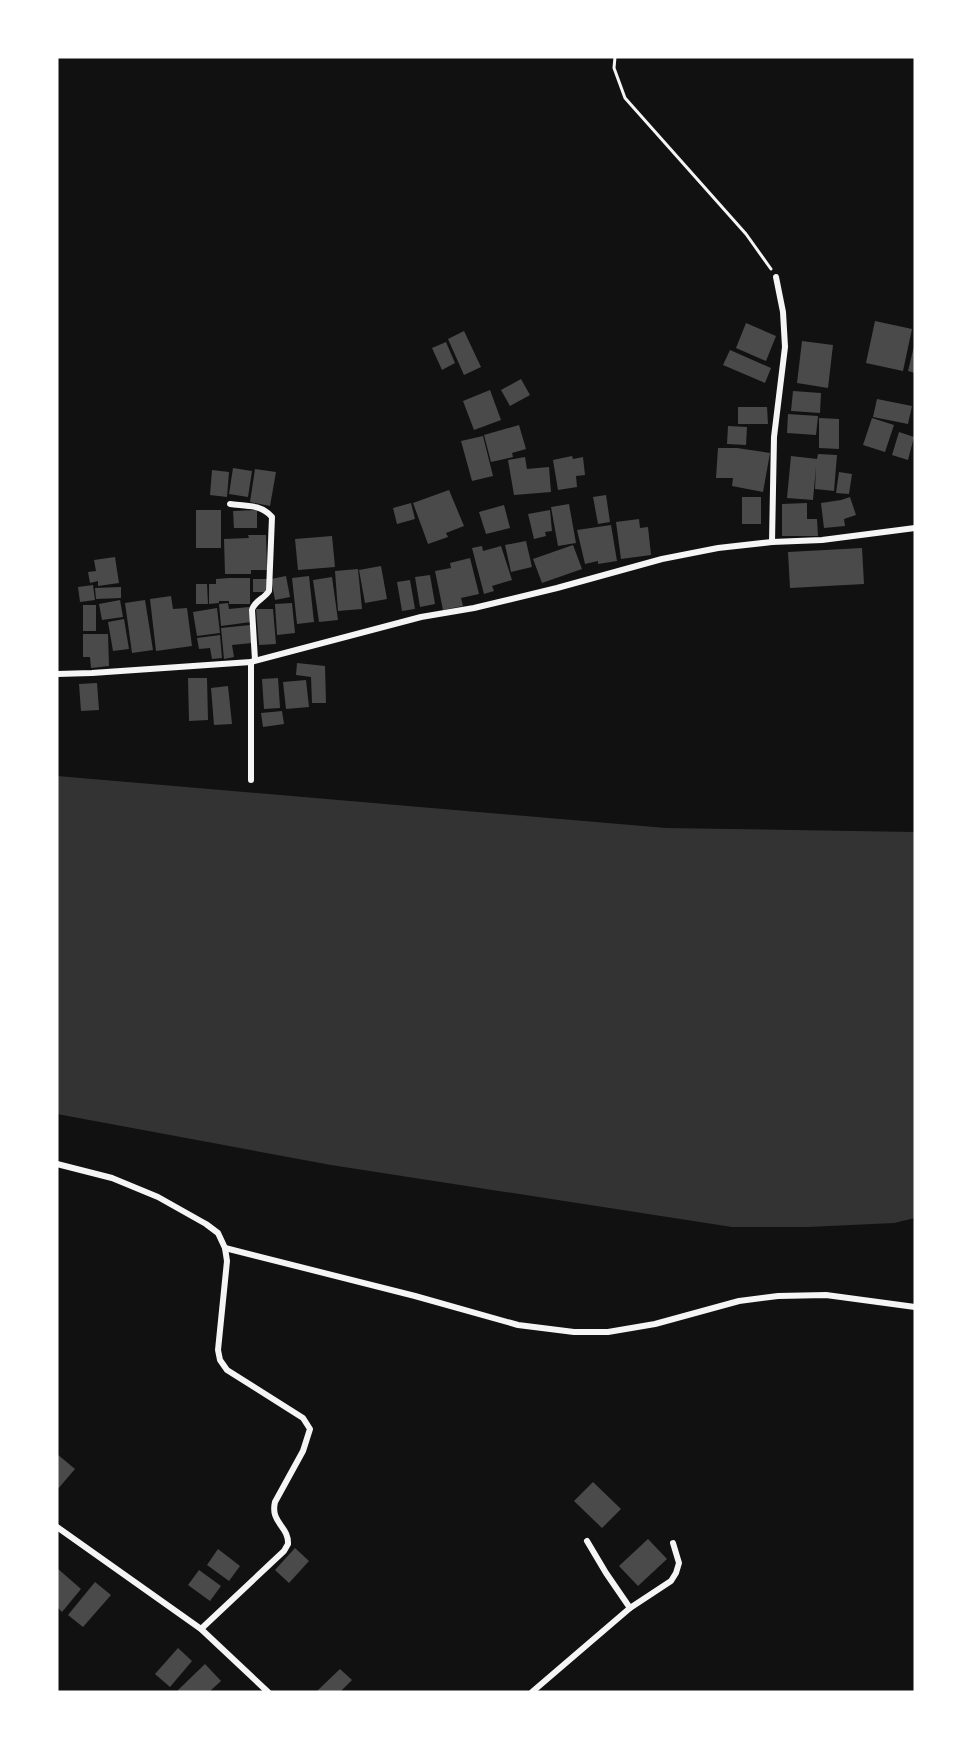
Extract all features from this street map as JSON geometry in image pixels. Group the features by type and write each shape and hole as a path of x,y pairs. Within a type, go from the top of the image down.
{"street":[{"path":"772,542 774,437 784,347 783,312 776,277"},
{"path":"230,504 258,507 272,517 269,591 254,604 252,610 251,780"},
{"path":"57,674 253,661 421,617 474,608 557,588 662,559 718,548 772,542 822,540 915,528"},
{"path":"57,1164 112,1178 158,1197 218,1233 225,1248 227,1261 218,1350 220,1360 227,1370 303,1418 310,1429 303,1451 273,1508 277,1522 287,1534 288,1544 284,1551 201,1629"},
{"path":"225,1248 290,1263 518,1324 574,1332 608,1332 655,1324 740,1301 778,1296 826,1295 915,1307"},
{"path":"57,1527 201,1629 268,1692"},
{"path":"588,1541 611,1582 630,1608"},
{"path":"532,1692 630,1608 671,1581 679,1563 673,1543"}],"path":[{"path":"615,57 614,68 625,98 746,234 776,277"}],"shaded area":[{"path":"57,776 666,828 915,832 915,1218 894,1223 808,1227 732,1227 331,1165 57,1114"}],"building":[{"path":"875,321 912,329 903,371 866,363"},
{"path":"746,323 776,336 766,361 736,348"},
{"path":"464,331 481,367 464,375 448,339"},
{"path":"802,341 833,345 828,388 797,383"},
{"path":"446,342 455,363 442,370 432,348"},
{"path":"915,346 915,373 908,371"},
{"path":"730,350 771,368 765,383 723,365"},
{"path":"521,379 530,395 510,406 501,390"},
{"path":"490,390 501,420 474,430 463,401"},
{"path":"793,391 821,393 820,413 791,411"},
{"path":"877,399 912,406 908,424 873,417"},
{"path":"738,407 767,407 768,424 738,424"},
{"path":"788,414 818,416 816,435 787,433"},
{"path":"819,418 839,419 839,449 819,448"},
{"path":"872,418 894,425 885,452 863,445"},
{"path":"519,425 526,449 512,453 513,457 491,462 484,435"},
{"path":"728,426 747,427 746,445 727,444"},
{"path":"899,432 914,437 908,460 892,455"},
{"path":"483,436 493,476 472,481 461,441"},
{"path":"718,448 737,448 770,453 763,492 732,486 733,478 716,478"},
{"path":"818,454 837,455 834,491 815,489 816,467 813,500 787,498 791,456 817,459"},
{"path":"572,456 573,459 583,457 585,475 576,476 577,487 558,490 553,460"},
{"path":"525,457 527,469 549,467 551,492 514,495 508,460"},
{"path":"233,468 252,471 248,497 229,494"},
{"path":"255,469 276,472 270,506 250,502"},
{"path":"212,470 229,472 227,497 210,495"},
{"path":"839,472 852,474 849,494 836,493"},
{"path":"449,490 464,526 446,533 448,537 428,544 413,503"},
{"path":"606,495 610,522 598,524 593,497"},
{"path":"742,497 761,497 761,524 742,524"},
{"path":"850,497 856,515 844,519 845,526 824,528 821,503"},
{"path":"411,503 415,519 397,524 393,508"},
{"path":"807,503 807,519 817,519 818,536 782,536 782,504"},
{"path":"569,504 576,543 558,546 551,507"},
{"path":"504,505 510,528 486,534 479,512"},
{"path":"196,510 221,510 221,548 196,548"},
{"path":"257,510 257,528 234,528 233,511"},
{"path":"550,510 552,531 545,532 546,536 534,539 528,514"},
{"path":"639,519 640,528 648,527 651,555 621,559 616,522"},
{"path":"611,525 617,561 585,564 577,530"},
{"path":"248,535 266,535 267,570 251,570 251,574 225,574 224,539 249,538"},
{"path":"332,536 335,567 298,570 295,539"},
{"path":"526,541 532,567 511,572 505,545"},
{"path":"573,545 582,569 542,583 533,559"},
{"path":"482,546 483,551 501,546 512,580 492,586 494,591 484,594 472,548"},
{"path":"862,548 864,584 790,588 788,552"},
{"path":"115,557 119,583 98,586 98,581 90,583 88,572 96,571 94,560"},
{"path":"470,558 479,594 461,598 463,606 443,610 435,571 451,568 450,563"},
{"path":"381,566 387,599 365,603 359,570"},
{"path":"358,569 362,609 338,611 335,571"},
{"path":"430,575 435,604 420,607 415,577"},
{"path":"286,576 290,597 275,600 271,579"},
{"path":"309,576 314,622 297,624 292,578"},
{"path":"332,577 338,620 319,622 313,580"},
{"path":"250,578 250,604 229,604 229,601 219,601 219,603 209,604 209,584 216,584 216,579"},
{"path":"253,579 267,579 267,592 253,592"},
{"path":"410,580 415,609 402,611 397,582"},
{"path":"196,584 207,584 208,604 196,604"},
{"path":"93,585 95,600 80,602 78,587"},
{"path":"121,587 121,598 96,599 95,588"},
{"path":"171,596 173,609 187,608 192,646 156,651 150,599"},
{"path":"120,600 123,617 102,620 99,604"},
{"path":"145,600 153,650 132,653 125,603"},
{"path":"228,603 229,609 249,607 251,622 221,626 219,604"},
{"path":"292,603 295,633 277,635 275,604"},
{"path":"83,605 96,605 96,631 83,631"},
{"path":"217,608 220,633 197,636 193,612"},
{"path":"256,609 273,609 276,644 259,645"},
{"path":"124,619 129,649 113,651 108,622"},
{"path":"250,625 252,643 232,645 234,657 224,659 221,628"},
{"path":"83,634 108,634 109,666 91,668 90,657 83,657"},
{"path":"220,635 222,658 212,659 210,648 199,649 197,638"},
{"path":"297,663 325,666 326,703 312,703 311,677 296,675"},
{"path":"188,678 207,678 208,720 189,721"},
{"path":"278,678 280,708 264,709 262,679"},
{"path":"306,680 309,707 286,709 283,682"},
{"path":"97,683 99,710 81,711 79,684"},
{"path":"228,686 232,724 214,725 211,688"},
{"path":"282,711 284,724 263,727 261,713"},
{"path":"57,1454 75,1469 57,1490"},
{"path":"593,1482 621,1509 602,1528 574,1501"},
{"path":"648,1539 667,1559 638,1586 619,1566"},
{"path":"295,1548 309,1561 289,1583 275,1570"},
{"path":"218,1549 240,1566 229,1581 207,1565"},
{"path":"57,1568 81,1589 62,1612 57,1607"},
{"path":"199,1570 221,1586 210,1601 188,1585"},
{"path":"95,1582 111,1595 83,1627 68,1615"},
{"path":"178,1648 192,1661 170,1687 155,1674"},
{"path":"205,1664 221,1681 209,1692 176,1692"},
{"path":"340,1669 352,1680 340,1692 316,1692"}]}
